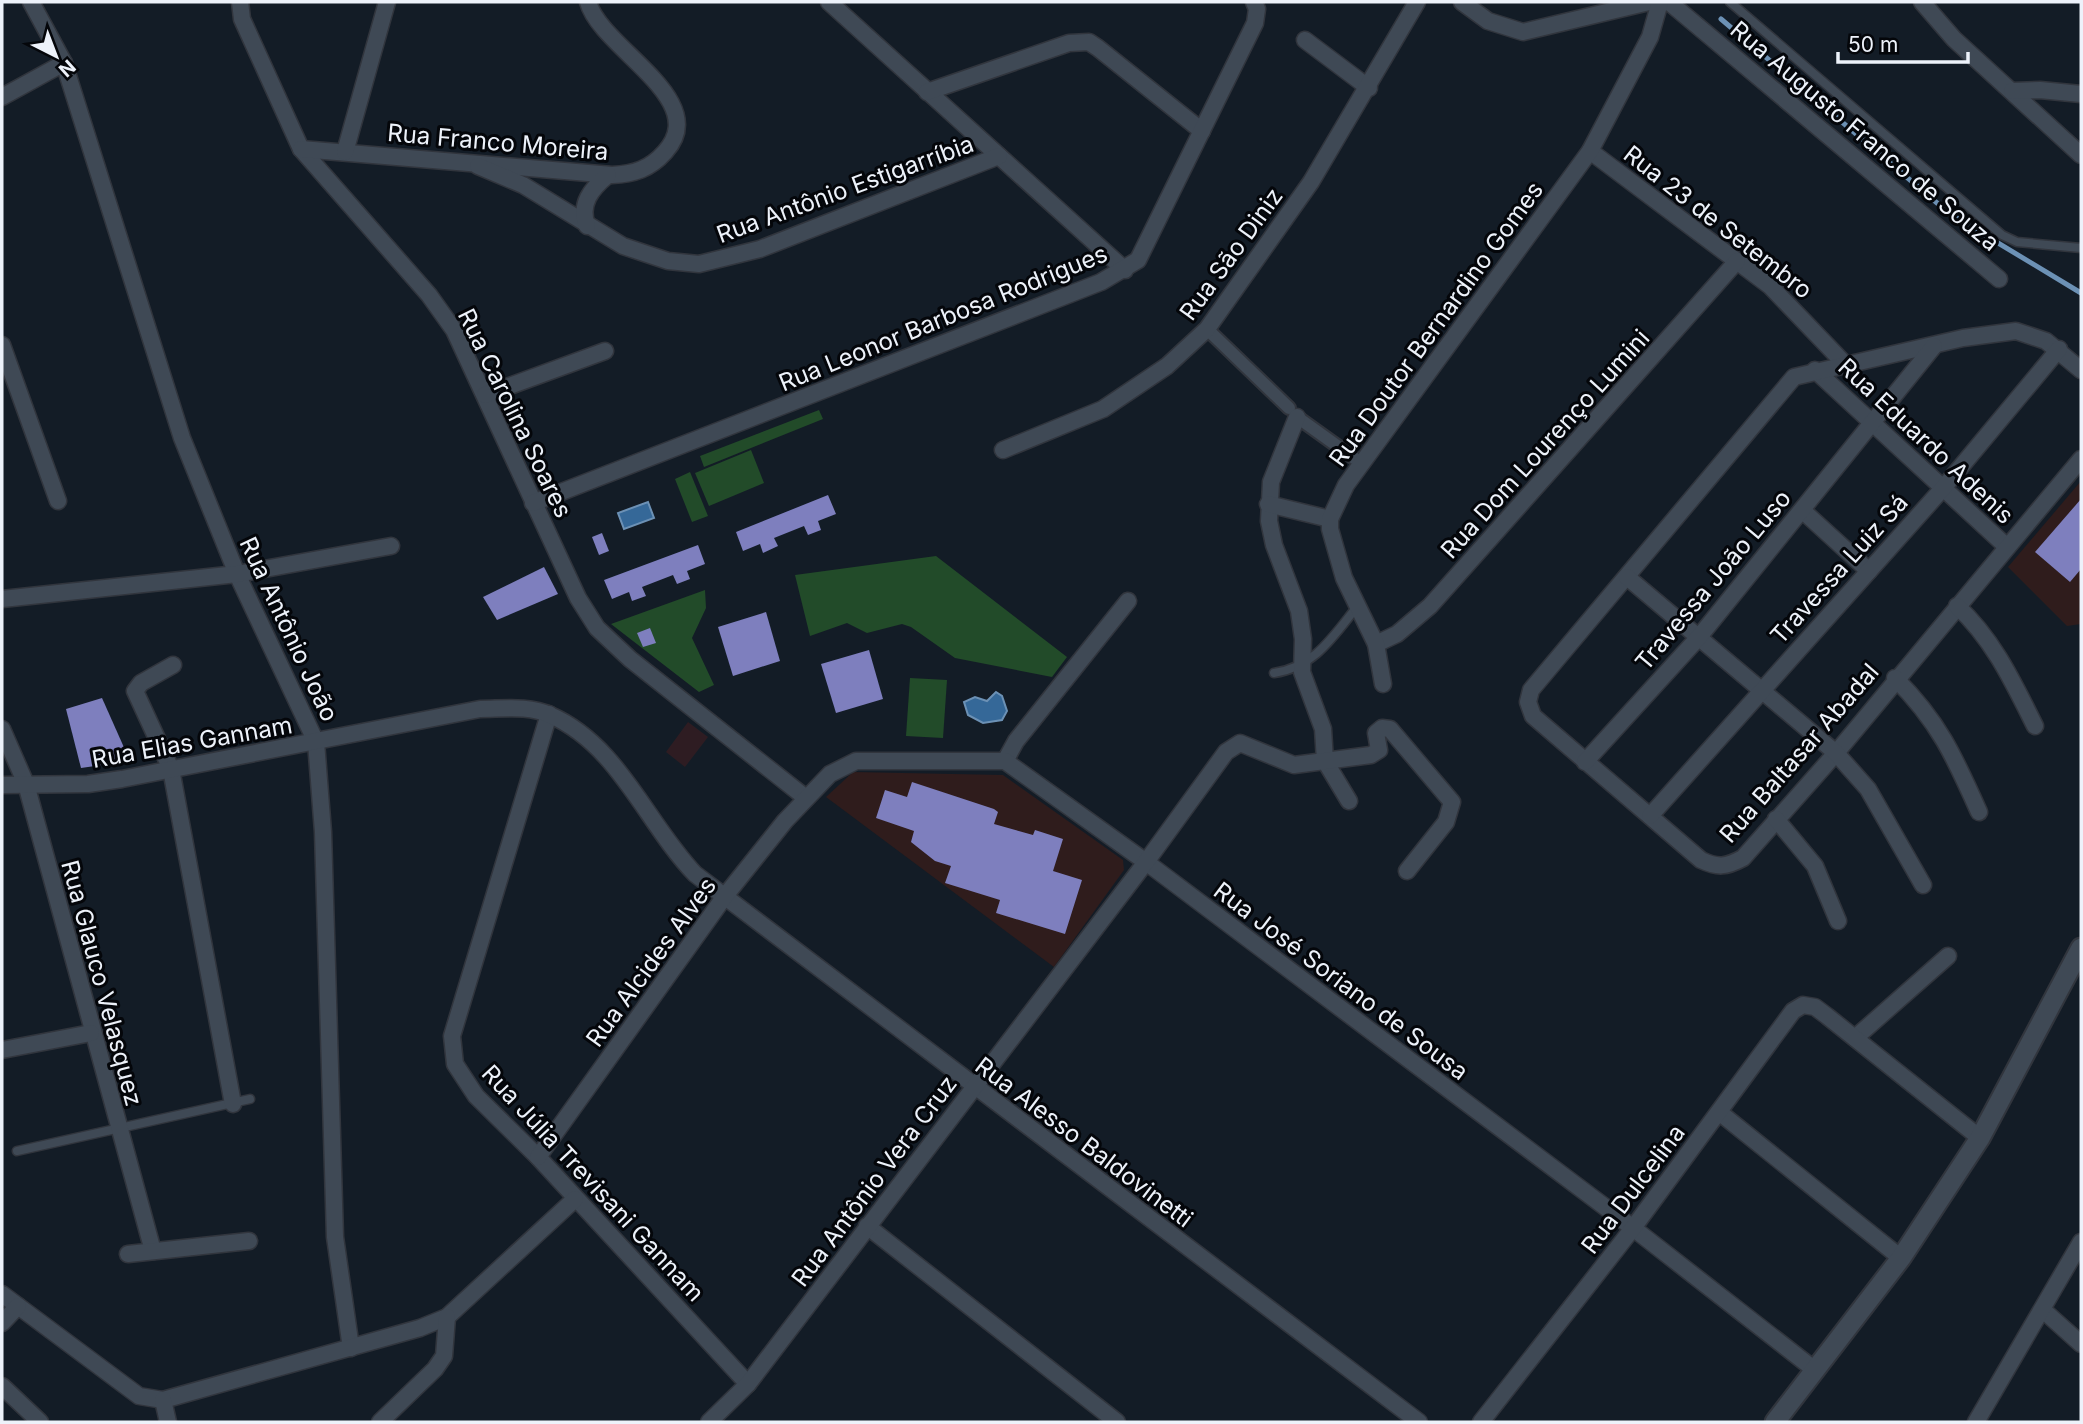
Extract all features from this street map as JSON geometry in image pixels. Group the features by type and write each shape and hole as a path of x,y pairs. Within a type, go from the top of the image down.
{"street":[{"name":"Rua Antônio João","path":"31,2 64,63 182,438 237,574 316,742 323,832 335,1237 351,1348"},
{"path":"233,2 242,19"},
{"name":"Rua Carolina Soares","path":"240,2 242,19 301,149 429,295 454,330 578,598 597,628 630,659 806,798"},
{"path":"345,152 387,2"},
{"name":"Rua Franco Moreira","path":"301,149 389,154 478,166 517,165 608,175 628,174 651,165 672,144 678,128 671,100 603,29 589,2"},
{"path":"829,2 1125,270"},
{"name":"Rua Leonor Barbosa Rodrigues","path":"533,503 1125,270 1138,260 1255,23 1257,9 1254,2"},
{"name":"Rua São Diniz","path":"1003,450 1112,404 1167,366 1208,329 1311,182 1369,88 1417,2"},
{"path":"1462,2 1488,21 1523,32 1649,2"},
{"name":"Rua Doutor Bernardino Gomes","path":"1330,519 1346,485 1361,463 1590,151 1650,37 1660,2"},
{"name":"Rua Augusto Franco de Souza","path":"1669,2 1999,279"},
{"path":"1922,2 1954,38 2081,155"},
{"path":"1305,40 1369,88"},
{"path":"927,92 1069,43 1089,42 1116,60 1202,131"},
{"path":"2,97 64,63"},
{"path":"2012,91 2040,90 2081,94"},
{"name":"Rua 23 de Setembro","path":"1590,151 1770,286 1844,363"},
{"name":"Rua Antônio Estigarríbia","path":"478,166 523,185 624,246 668,261 714,262 760,249 999,156"},
{"path":"587,226 584,209 587,199 608,175"},
{"name":"Rua Dom Lourenço Lumini","path":"1377,644 1397,634 1430,606 1737,261"},
{"path":"1208,329 1293,412 1361,463"},
{"name":"Rua Baltasar Abadal","path":"2081,370 2059,349 2036,337 2016,331 1963,338 1844,363 1794,377 1531,690 1528,702 1533,716 1701,860 1715,867 1727,866 1743,858 1836,753 1895,678 2081,459"},
{"path":"2,345 58,501"},
{"name":"Travessa João Luso","path":"1585,762 1699,637 1934,346"},
{"name":"Travessa Luiz Sá","path":"1650,816 1944,487 2059,349"},
{"path":"485,395 606,351"},
{"name":"Rua Eduardo Adenis","path":"1815,370 2006,546"},
{"path":"1293,412 1268,504 1274,545 1292,589 1303,627 1301,665 1306,687 1323,729 1325,761 1349,801"},
{"path":"1268,504 1330,519 1334,549 1356,608 1377,644 1383,684"},
{"path":"1802,510 1869,571"},
{"path":"2,599 237,574 391,546"},
{"path":"1627,577 1836,753 1868,789 1923,885"},
{"path":"806,798 830,774 856,761 1005,761 1016,741 1128,601"},
{"path":"1957,606 1980,627 2035,726"},
{"path":"173,665 141,683 135,691 171,769 233,1104"},
{"path":"1895,678 1924,708 1946,740 1979,812"},
{"name":"Rua Elias Gannam","path":"2,785 88,784 480,709 528,709 550,714 605,756 628,782 670,848 695,874 725,896"},
{"name":"Rua Júlia Trevisani Gannam","path":"550,714 452,1036 455,1064 469,1087 538,1157 748,1384"},
{"path":"1325,761 1377,753 1380,746 1376,733 1388,727 1448,793 1452,802 1451,811 1407,870"},
{"name":"Rua Glauco Velasquez","path":"2,729 26,784 91,1033 153,1251"},
{"name":"Rua Antônio Vera Cruz","path":"709,1422 748,1384 1146,862 1226,752 1240,743 1294,765 1325,761"},
{"name":"Rua José Soriano de Sousa","path":"1005,761 1146,862 1633,1228 1815,1370"},
{"name":"Rua Alcides Alves","path":"538,1157 725,896 806,798"},
{"path":"1776,818 1815,866 1838,921"},
{"name":"Rua Alesso Baldovinetti","path":"725,896 974,1088 1419,1422"},
{"path":"1775,1422 1901,1258 1980,1138 2081,948"},
{"path":"1948,956 1855,1038 1980,1138"},
{"name":"Rua Dulcelina","path":"1481,1422 1633,1228 1793,1011 1803,1004 1815,1007 1855,1038"},
{"path":"2,1050 91,1033"},
{"path":"1719,1112 1901,1258"},
{"path":"2,1294 139,1396 163,1400 351,1348 447,1317 575,1199"},
{"path":"867,1226 1117,1422"},
{"path":"128,1254 249,1241"},
{"path":"1976,1422 2081,1242"},
{"path":"2,1324 18,1306"},
{"path":"2043,1310 2081,1344"},
{"path":"380,1422 435,1369 444,1356 447,1317"},
{"path":"2,1386 40,1422"},
{"path":"163,1400 168,1422"}],"lane":[{"path":"1730,2 2002,236 2012,241 2081,248"},
{"path":"1274,673 1294,670 1315,657 1356,608"},
{"path":"17,1151 250,1099"}],"shaded area":[{"path":"2081,481 2081,624 2067,626 2008,567"},
{"path":"688,722 708,737 685,767 666,752"},
{"path":"853,772 1003,775 1123,860 1124,870 1054,967 826,797"}],"green space":[{"path":"819,410 823,419 704,467 700,456"},
{"path":"751,450 764,483 709,506 695,473"},
{"path":"690,472 708,516 692,522 675,479"},
{"path":"936,556 1067,657 1052,677 955,658 911,627 902,624 867,633 847,623 810,636 795,575"},
{"path":"705,590 706,608 692,638 714,685 699,692 611,624"},
{"path":"910,678 947,680 943,738 906,736"}],"water":[{"path":"648,502 654,518 624,529 618,513"},
{"path":"996,692 1002,696 1007,711 1002,720 983,723 968,715 964,702 975,697 987,701"}],"building":[{"path":"828,495 836,514 818,521 821,530 808,535 804,526 774,538 778,546 763,553 760,544 743,551 736,532"},
{"path":"2081,499 2081,569 2070,582 2035,552"},
{"path":"602,533 609,551 599,555 592,537"},
{"path":"698,545 705,564 687,571 690,579 677,584 673,575 642,587 646,596 632,601 629,592 612,599 604,580"},
{"path":"544,567 558,594 497,620 483,597"},
{"path":"766,612 780,661 733,676 718,627"},
{"path":"650,628 656,643 643,647 637,633"},
{"path":"869,650 883,699 836,713 821,664"},
{"path":"102,698 130,761 81,768 66,709"},
{"path":"912,782 994,809 998,812 994,824 1033,835 1035,830 1063,839 1053,871 1082,880 1065,934 996,913 1000,900 945,883 951,866 935,861 911,842 914,831 876,818 885,790 907,797"}],"waterway":[{"path":"1721,19 1950,214 2081,293"}]}
